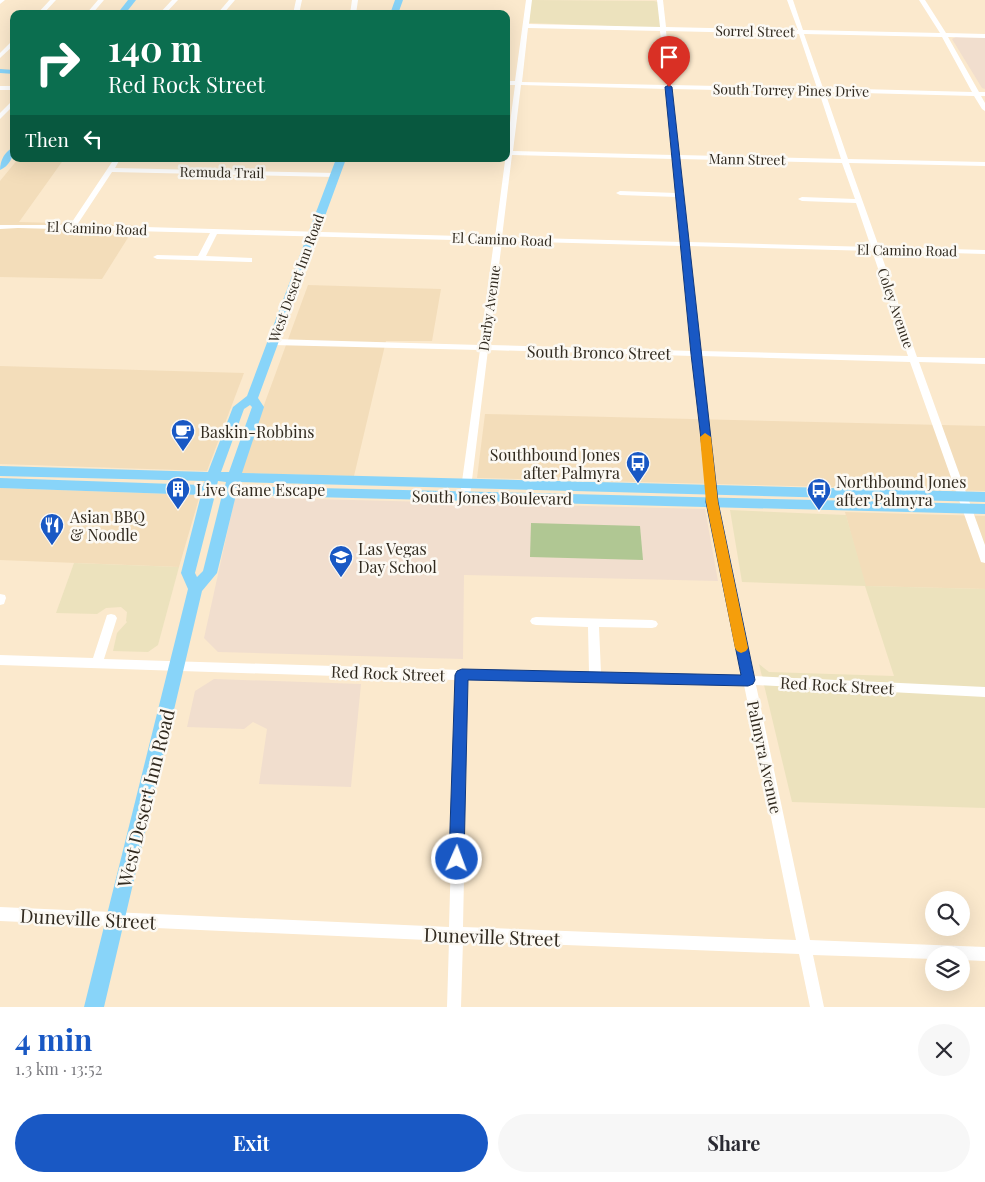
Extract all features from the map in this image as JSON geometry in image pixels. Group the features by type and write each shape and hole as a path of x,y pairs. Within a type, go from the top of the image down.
{"main road":[{"path":"124,10 132,0"},
{"path":"131,10 139,0"},
{"path":"0,167 10,155"},
{"name":"West Desert Inn Road","path":"196,589 188,573 210,484 239,407 252,398 340,162"},
{"name":"West Desert Inn Road","path":"94,1007 196,589 210,573 232,484 258,408 252,398"},
{"name":"South Jones Boulevard","path":"0,471 210,484"},
{"name":"South Jones Boulevard","path":"0,483 232,484 963,502 985,497"},
{"name":"South Jones Boulevard","path":"963,502 985,509"}],"street":[{"path":"44,10 53,0"},
{"path":"93,10 101,0"},
{"path":"166,10 175,0"},
{"path":"223,10 232,0"},
{"name":"Darby Avenue","path":"510,146 529,0"},
{"name":"Palmyra Avenue","path":"660,0 712,496 748,680 817,1007"},
{"name":"Coley Avenue","path":"790,0 913,359 985,559"},
{"path":"922,0 944,35 985,109"},
{"name":"Sorrel Street","path":"525,26 985,36"},
{"name":"South Torrey Pines Drive","path":"510,83 985,94"},
{"path":"0,117 10,106"},
{"name":"Mann Street","path":"510,154 985,164"},
{"path":"72,228 115,162"},
{"name":"Darby Avenue","path":"466,490 508,162"},
{"name":"Remuda Trail","path":"109,170 335,175"},
{"path":"620,193 680,195"},
{"path":"802,199 859,201"},
{"name":"El Camino Road","path":"0,225 985,252"},
{"path":"202,258 214,232"},
{"path":"156,257 249,260"},
{"name":"South Bronco Street","path":"273,342 985,361"},
{"path":"97,663 111,618"},
{"path":"536,621 652,624"},
{"path":"593,622 595,676"},
{"name":"Red Rock Street","path":"0,660 462,675 748,680 985,692"},
{"path":"454,1007 462,675"},
{"name":"Duneville Street","path":"0,914 455,934 985,954"}],"shaded area":[{"path":"956,37 985,38 985,89 982,88 952,39"},
{"path":"16,162 62,162 19,222 136,225 102,279 0,277 0,181"},
{"path":"308,285 441,289 432,341 386,341 354,476 239,473"},
{"path":"0,366 244,373 207,471 0,464"},
{"path":"485,414 985,426 985,491 477,478"},
{"path":"0,488 200,495 179,567 0,560"},
{"name":"Las Vegas Day School","path":"235,497 705,509 718,581 464,575 463,659 218,652 204,638"},
{"path":"845,512 985,516 985,589 865,586"},
{"path":"214,679 361,684 351,787 259,784 267,729 253,722 244,729 187,727 195,691"}],"green space":[{"path":"531,523 640,526 643,560 530,557"}],"sand":[{"path":"531,0 654,1 658,2 661,28 529,23"},
{"path":"730,510 846,515 866,586 985,589 985,808 792,802 759,664 769,672 894,676 865,586 742,582"},
{"path":"74,563 179,567 158,645 148,652 113,651 117,633 127,622 127,612 121,607 106,608 97,614 56,613"}],"slow traffic":[{"path":"705,437 712,502 741,648"}],"place":[{"name":"Baskin-Robbins","path":"183,452"},
{"name":"Southbound Jones after Palmyra","path":"638,484"},
{"name":"Live Game Escape","path":"178,510"},
{"name":"Northbound Jones after Palmyra","path":"819,511"},
{"name":"Asian BBQ & Noodle","path":"52,546"},
{"name":"Las Vegas Day School","path":"341,578"}],"route":[{"path":"457,859 462,675 748,680 712,502 669,87"}]}
